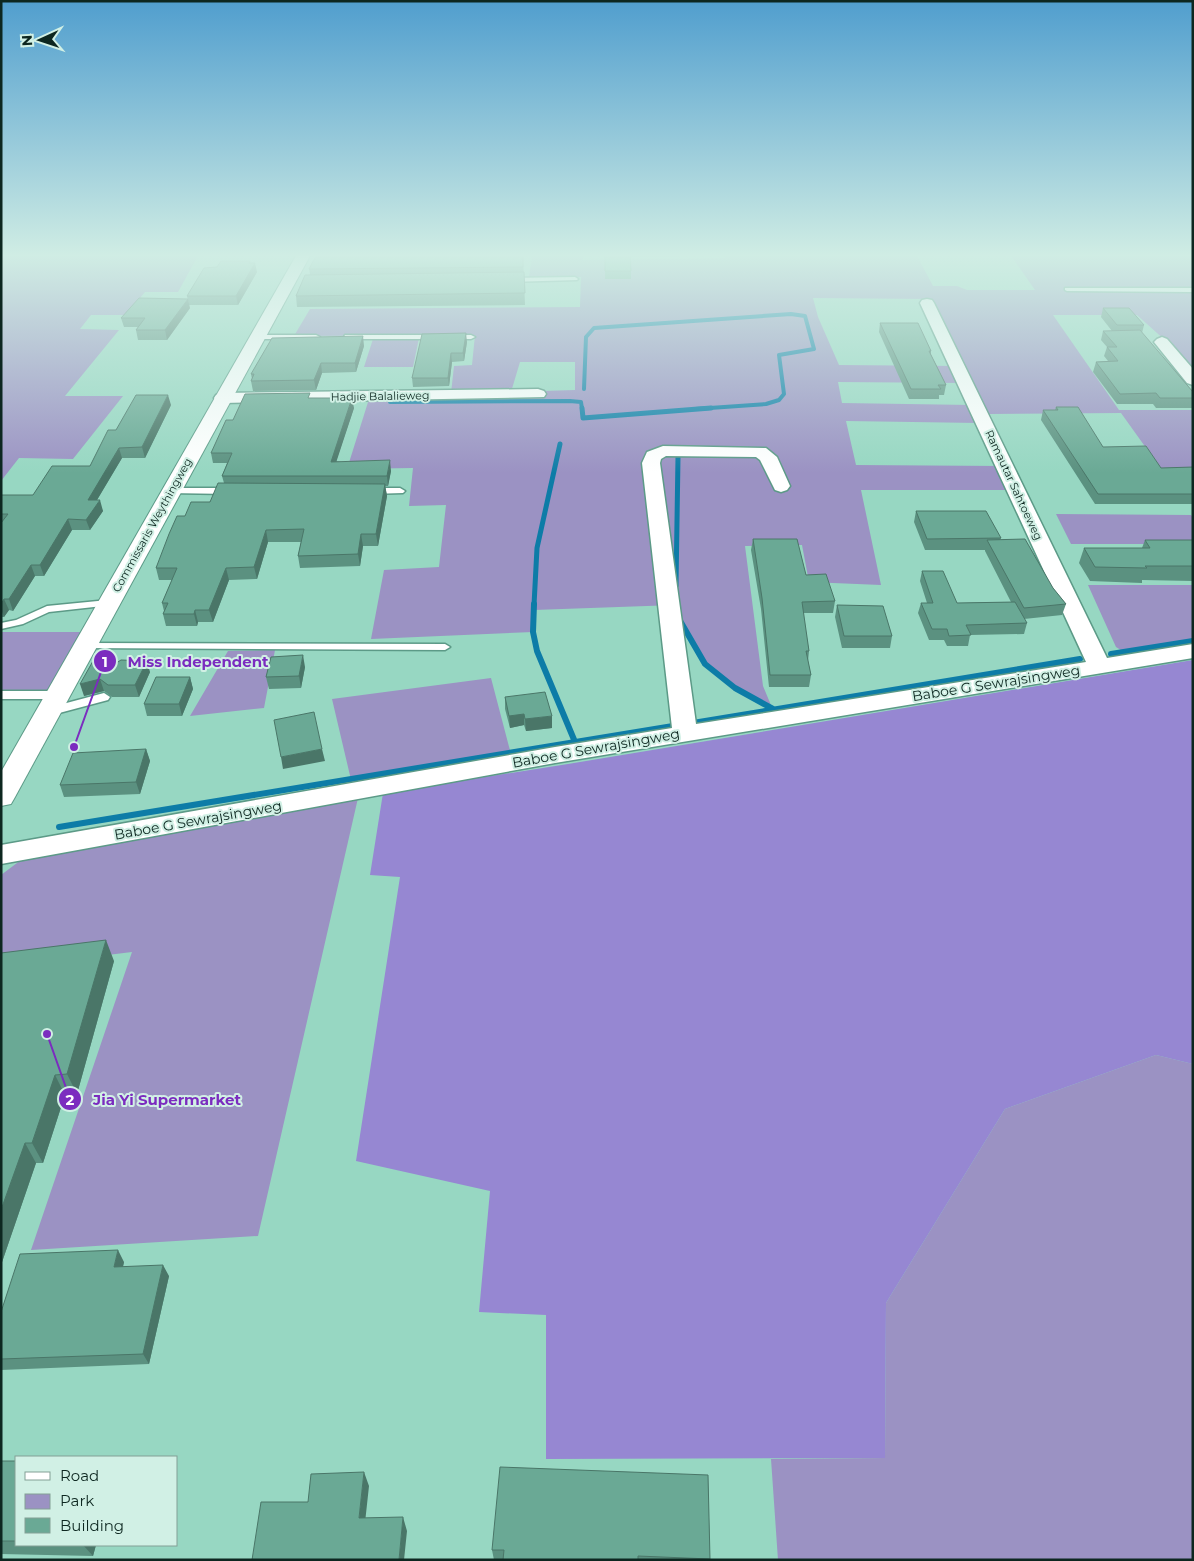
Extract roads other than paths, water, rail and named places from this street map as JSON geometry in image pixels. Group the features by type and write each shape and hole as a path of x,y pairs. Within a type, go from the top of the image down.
{"main road":[{"name":"Commissaris Weythingweg","path":"1,796 52,704 81,658 108,603 263,327"}],"street":[{"name":"Ramautar Sahtoeweg","path":"938,327 1100,667"},
{"path":"1162,342 1193,380"},
{"name":"Hadjie Balalieweg","path":"222,398 538,394"},
{"path":"685,734 651,463 652,456 664,451 760,452 768,456 781,486"},
{"name":"Baboe G Sewrajsingweg","path":"1,855 555,755 1193,651"}],"lane":[{"path":"256,337 324,337"},
{"path":"344,337 472,337"},
{"path":"171,491 242,491"},
{"path":"360,491 400,491"},
{"path":"1,626 19,622 47,609 108,603"},
{"path":"81,658 445,647"},
{"path":"1,695 52,704 104,697"}],"waterway":[{"path":"584,389 586,337 594,328 610,327"},
{"path":"695,409 766,404 779,400 784,394 779,355 814,349 808,327"},
{"path":"390,402 570,401 581,402 582,409"},
{"path":"582,408 583,418 711,408"},
{"path":"534,605 537,548 560,444"},
{"path":"676,586 678,457"},
{"path":"534,604 533,632 537,651 575,742"},
{"path":"679,619 705,664 735,688 773,709"},
{"path":"1111,654 1193,641"},
{"path":"693,723 1080,659"},
{"path":"59,827 673,726"}],"place":[{"name":"Miss Independent","path":"74,747"},
{"name":"Jia Yi Supermarket","path":"47,1034"}]}
